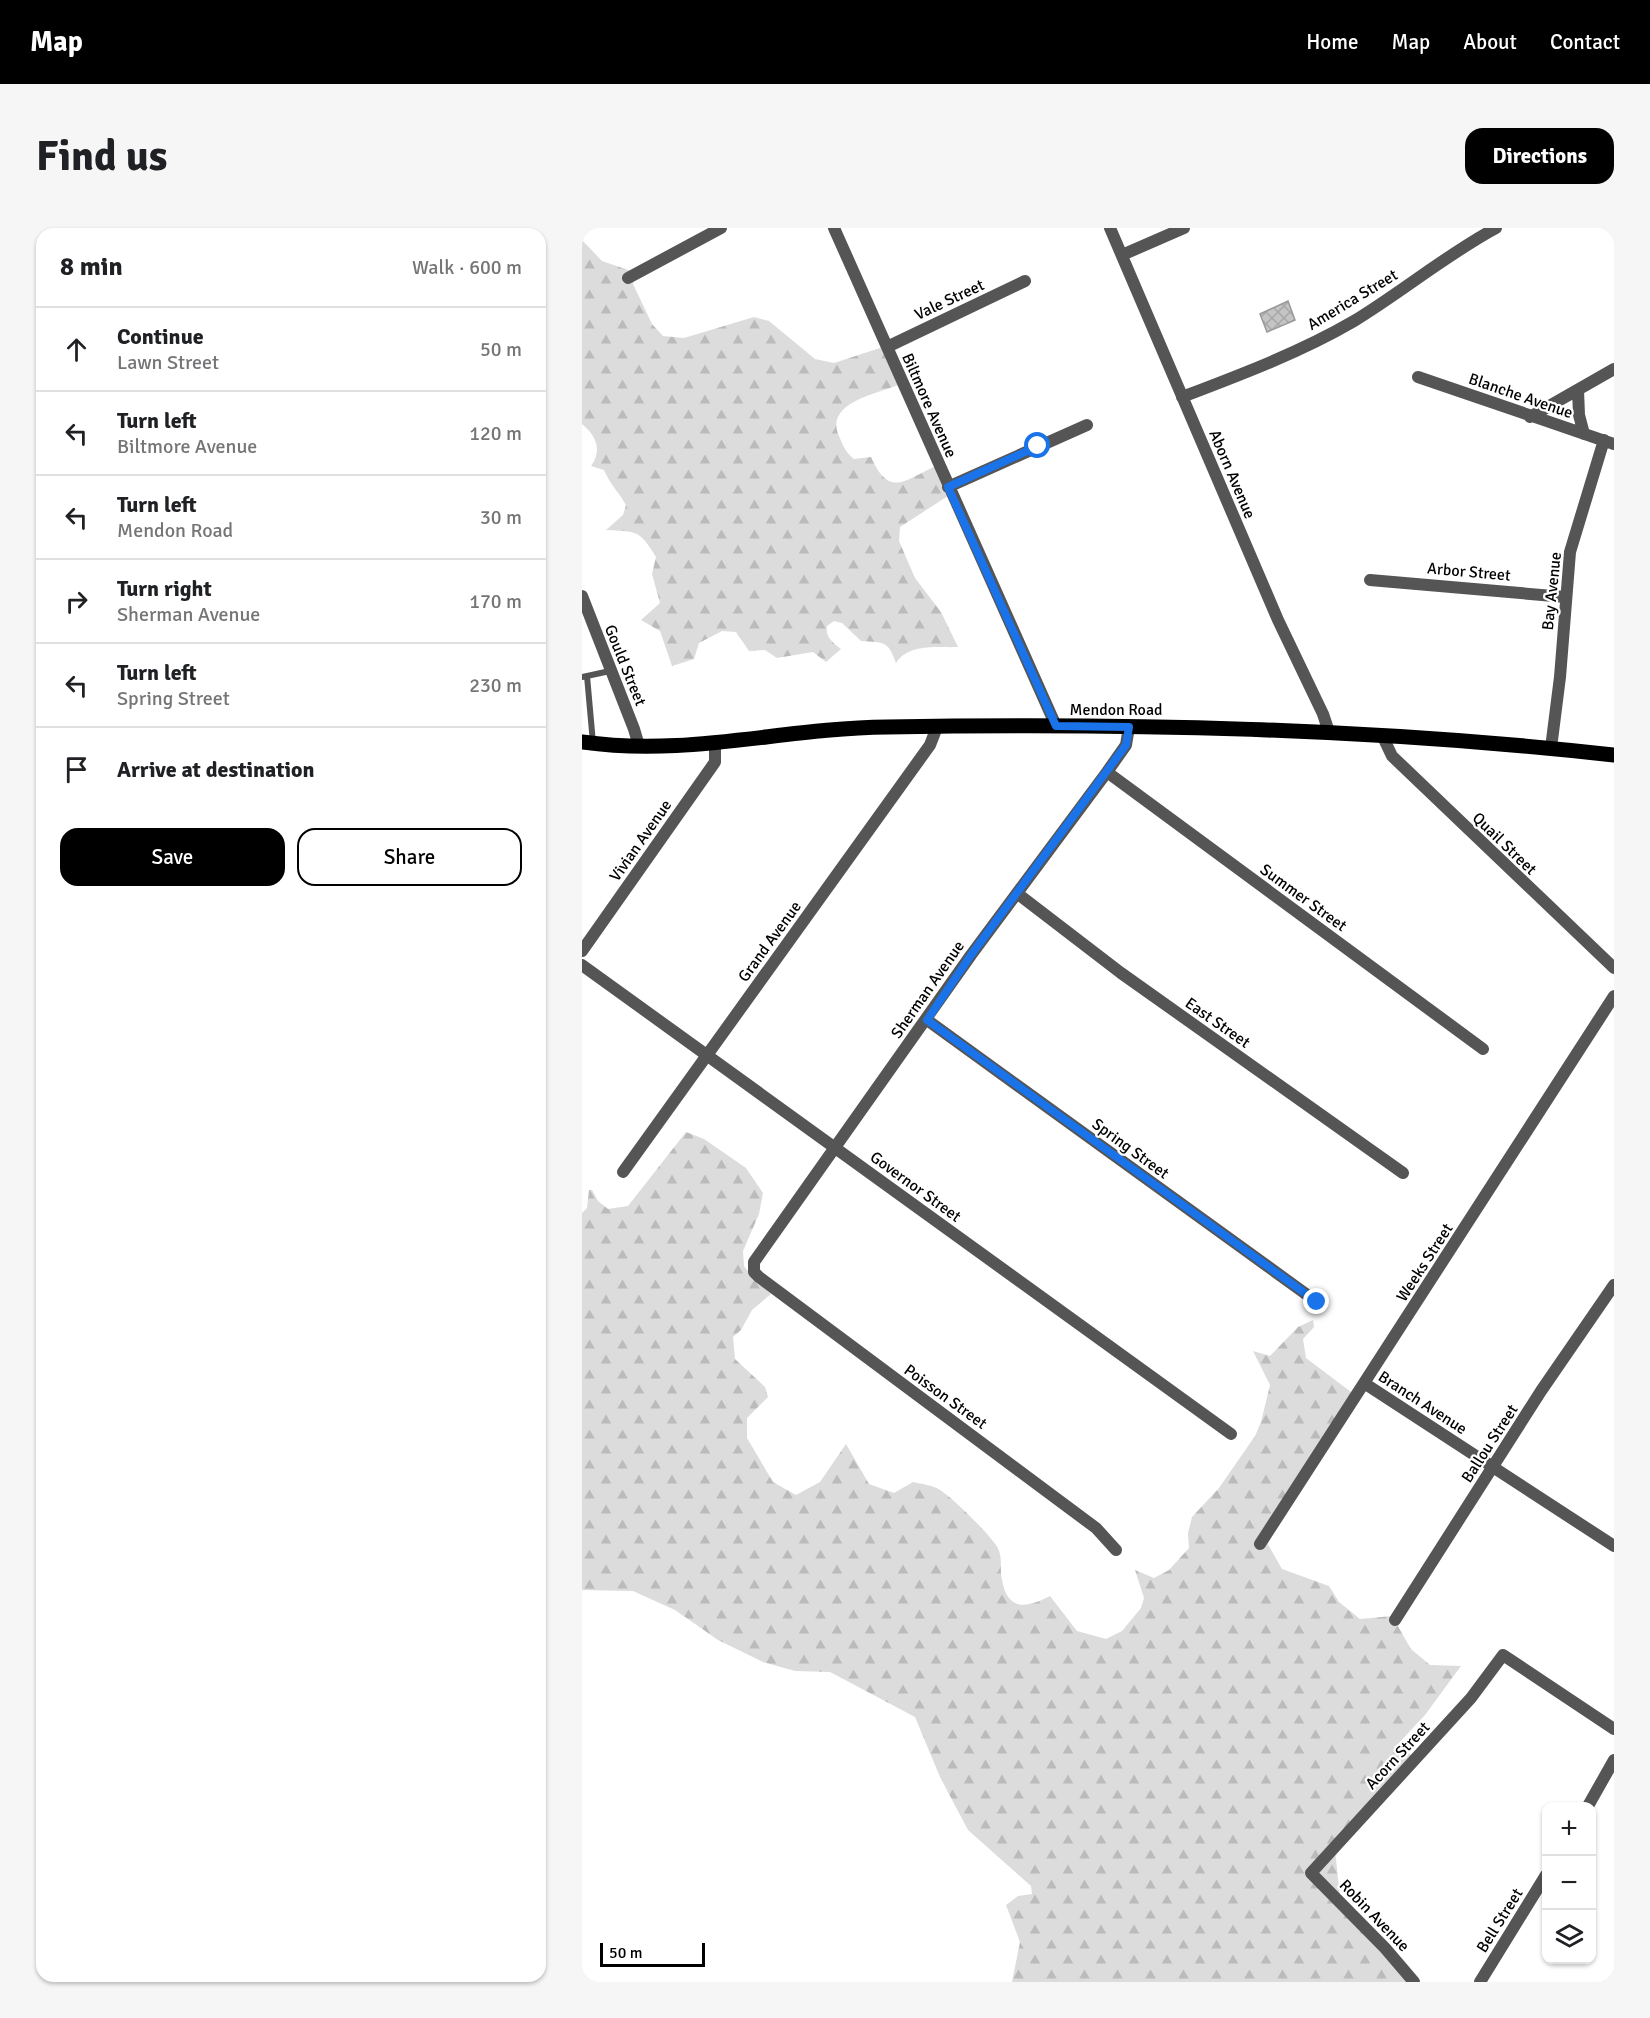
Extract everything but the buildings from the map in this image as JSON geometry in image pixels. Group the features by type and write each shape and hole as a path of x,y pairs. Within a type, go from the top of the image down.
{"main road":[{"name":"Mendon Road","path":"588,743 639,747 715,745 856,727 1056,726 1329,732 1551,748 1614,755"}],"street":[{"path":"628,278 702,232 721,228"},
{"name":"Biltmore Avenue","path":"834,228 1056,726"},
{"name":"Aborn Avenue","path":"1110,228 1278,620 1329,732"},
{"path":"1122,255 1184,228"},
{"name":"America Street","path":"1182,397 1332,333 1394,296 1450,254 1496,228"},
{"name":"Vale Street","path":"887,347 1025,281"},
{"path":"1530,417 1614,369"},
{"name":"Blanche Avenue","path":"1419,377 1530,417 1609,442"},
{"path":"1578,390 1579,415 1584,434"},
{"path":"948,487 1087,425"},
{"name":"Bay Avenue","path":"1551,748 1560,677 1570,552 1609,442"},
{"name":"Arbor Street","path":"1370,580 1565,597"},
{"name":"Gould Street","path":"582,596 639,747"},
{"name":"Grand Avenue","path":"623,1172 930,745 938,727"},
{"name":"Sherman Avenue","path":"754,1272 754,1263 760,1252 834,1147 1126,745 1129,727"},
{"name":"Quail Street","path":"1382,735 1392,756 1614,968"},
{"name":"Vivian Avenue","path":"582,951 715,762 715,745"},
{"name":"Summer Street","path":"1107,772 1482,1049"},
{"name":"East Street","path":"1018,894 1121,973 1403,1173"},
{"name":"Governor Street","path":"582,965 1231,1434"},
{"name":"Weeks Street","path":"1260,1544 1614,996"},
{"name":"Spring Street","path":"927,1020 1317,1302"},
{"name":"Poisson Street","path":"754,1272 1096,1528 1116,1550"},
{"name":"Ballou Street","path":"1395,1620 1492,1468 1614,1285"},
{"name":"Branch Avenue","path":"1364,1383 1614,1546"},
{"name":"Acorn Street","path":"1311,1873 1455,1716 1503,1656 1614,1729"},
{"path":"1590,1802 1614,1760"},
{"name":"Robin Avenue","path":"1311,1873 1385,1948 1414,1982"},
{"name":"Bell Street","path":"1480,1982 1542,1881"}],"lane":[{"path":"588,743 584,676 610,670"}],"green space":[{"path":"582,240 602,261 637,273 633,284 652,324 663,336 684,338 754,317 769,321 815,359 834,363 883,347 898,385 866,396 845,408 839,415 836,425 845,449 851,457 854,459 871,457 878,470 892,482 907,480 938,465 951,494 900,527 899,541 915,578 941,612 958,647 916,649 908,652 896,663 887,646 861,641 842,623 834,621 827,626 827,633 832,642 841,649 826,662 813,652 777,658 765,650 749,651 736,632 722,631 699,643 694,659 672,666 660,631 641,620 660,603 652,574 656,557 645,541 636,534 606,530 623,515 626,505 604,470 591,466 596,455 596,444 582,424"},
{"path":"686,1132 704,1139 746,1168 763,1193 759,1214 743,1251 744,1266 753,1278 771,1294 752,1310 741,1330 733,1337 735,1359 765,1387 768,1397 747,1418 747,1438 773,1482 796,1495 820,1482 846,1444 869,1484 894,1493 913,1482 937,1488 970,1516 996,1545 1000,1554 1002,1580 1009,1598 1020,1604 1027,1604 1050,1596 1077,1631 1106,1639 1122,1631 1141,1608 1144,1598 1135,1570 1154,1578 1169,1570 1189,1548 1188,1533 1192,1517 1219,1488 1255,1436 1261,1422 1270,1385 1253,1351 1270,1356 1298,1327 1313,1320 1314,1327 1303,1339 1306,1358 1355,1395 1262,1534 1282,1569 1329,1586 1339,1602 1360,1619 1392,1616 1411,1649 1430,1665 1461,1666 1425,1715 1398,1744 1412,1756 1335,1850 1341,1906 1412,1978 1406,1982 1012,1982 1020,1942 1006,1905 1018,1896 1032,1894 1031,1886 968,1830 940,1777 915,1717 830,1672 795,1671 763,1662 718,1640 675,1610 633,1591 582,1590 582,1213 587,1208 589,1190 592,1190 598,1201 608,1209 628,1206"}],"route":[{"path":"1038,446 948,487 1056,726 1129,727 1126,745 971,955 927,1020 1317,1302"}]}
